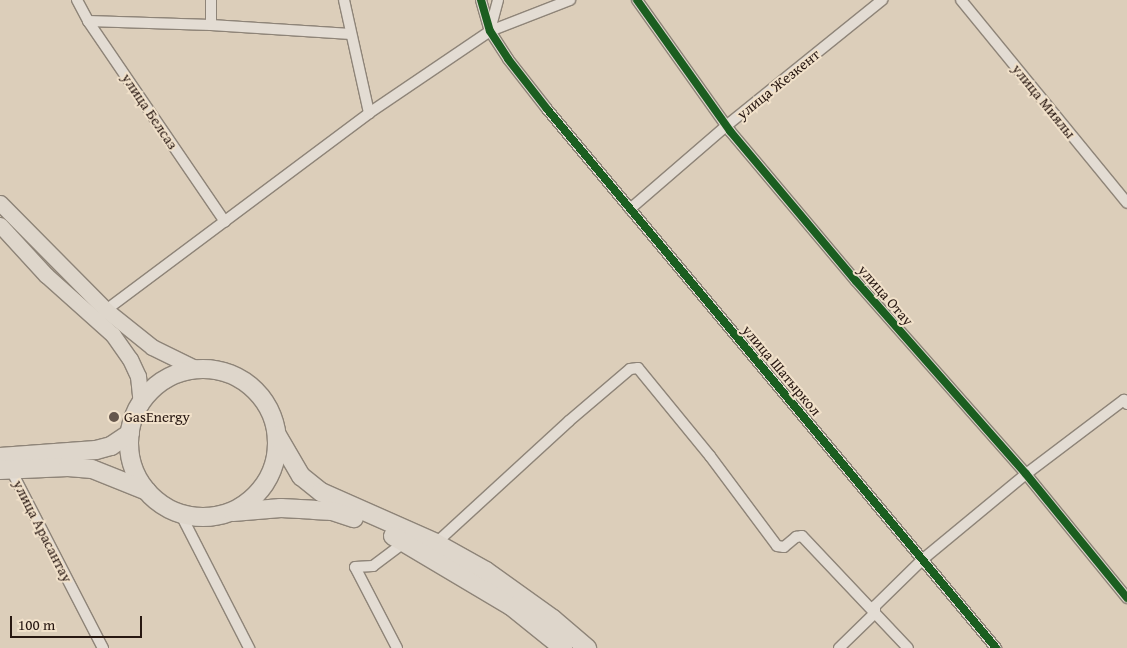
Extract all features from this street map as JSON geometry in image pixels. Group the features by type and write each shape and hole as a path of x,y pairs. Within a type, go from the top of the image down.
{"highway":[{"path":"562,648 511,606 405,542 349,516 332,511 281,508 230,512 205,517 180,513 162,504 147,491 136,474 132,460 130,433 141,404 156,386 175,374 197,369 220,370 241,379 259,394 271,413 277,435 301,476 321,492 436,543 486,571 553,620 587,648"},
{"path":"3,465 96,450 111,446 130,433"},
{"path":"230,512 251,500 267,482 276,459 277,435"},
{"path":"3,465 92,469 147,491"}],"main road":[{"path":"0,202 106,310 152,347 197,369"},
{"path":"0,225 46,275 112,334 130,359 138,376 141,404"}],"street":[{"name":"улица Белсаз","path":"77,0 88,20 225,222"},
{"path":"211,0 211,25"},
{"path":"344,0 369,113"},
{"name":"улица Шатыркол","path":"481,0 490,31 508,59 547,109 996,648"},
{"path":"490,31 498,0"},
{"path":"106,310 369,113 490,31 570,0"},
{"name":"улица Отау","path":"638,0 726,126 813,231 1026,474 1127,598"},
{"name":"улица Жезкент","path":"630,209 726,126 882,0"},
{"name":"улица Миялы","path":"961,0 1127,202"},
{"path":"88,20 211,25 351,34"},
{"path":"436,543 569,421 630,369 638,368 710,456 777,546 784,547 796,537 802,536 908,648"},
{"path":"839,648 875,613 875,606 922,560 1026,474 1126,402"},
{"name":"улица Арасантау","path":"3,465 103,648"},
{"path":"180,513 249,648"},
{"path":"397,648 355,567 373,566 405,542"}],"cycle path":[{"path":"481,0 490,31 508,59 547,109 996,648"},
{"path":"637,0 730,131 856,281 1026,474 1127,598"}],"place":[{"name":"GasEnergy","path":"114,417"}]}
